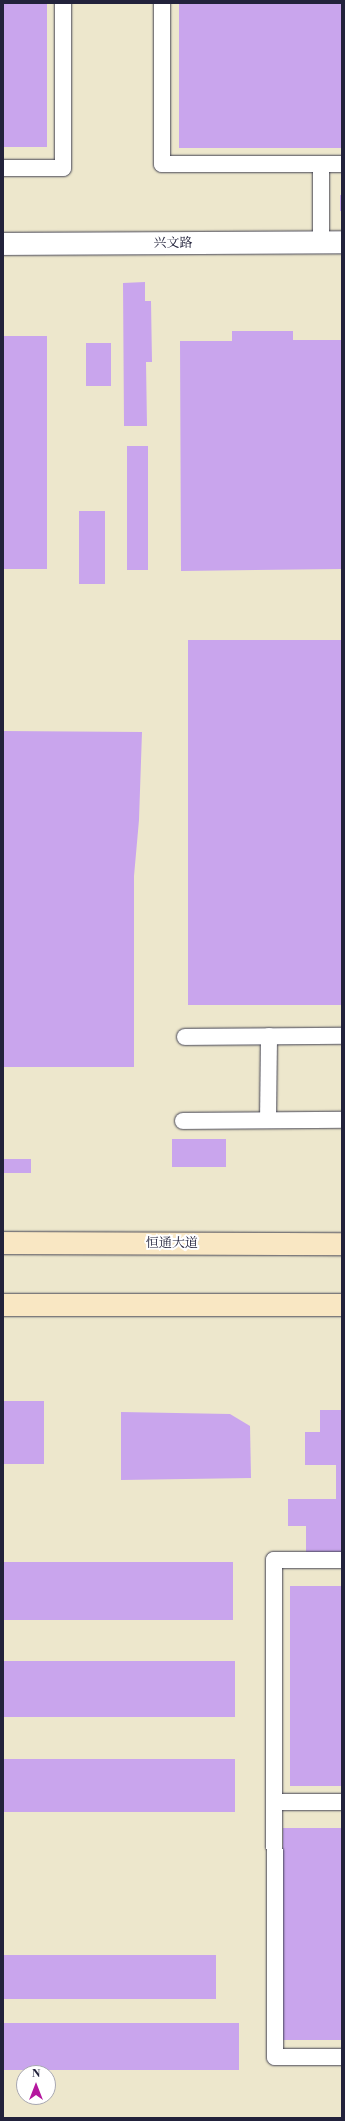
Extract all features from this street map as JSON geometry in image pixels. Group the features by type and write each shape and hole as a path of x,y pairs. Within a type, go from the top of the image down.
{"main road":[{"name":"恒通大道","path":"3,1243 342,1244"},
{"path":"3,1305 342,1305"}],"street":[{"name":"兴文路","path":"3,244 332,242"}],"lane":[{"path":"3,168 63,168 63,3"},
{"path":"162,3 162,164 342,164"},
{"path":"321,164 332,242"},
{"path":"268,1120 269,1036"},
{"path":"185,1037 342,1036"},
{"path":"183,1121 342,1120"},
{"path":"342,1560 274,1560 275,2057 342,2057"},
{"path":"274,1802 342,1802"}],"building":[{"path":"3,3 47,3 47,147 3,147"},
{"path":"179,3 342,3 342,148 179,148"},
{"path":"340,195 342,195 342,211 340,211"},
{"path":"145,282 145,301 151,301 152,362 146,362 147,426 124,426 123,283"},
{"path":"232,331 293,331 293,340 342,340 342,569 181,571 180,341 232,341"},
{"path":"3,336 47,336 47,569 3,569"},
{"path":"86,343 111,343 111,386 86,386"},
{"path":"127,446 148,446 148,570 127,570"},
{"path":"79,511 105,511 105,584 79,584"},
{"path":"188,640 342,640 342,1005 188,1005"},
{"path":"3,731 142,732 139,820 134,876 134,1067 3,1067"},
{"path":"172,1139 226,1139 226,1167 172,1167"},
{"path":"3,1159 31,1159 31,1173 3,1173"},
{"path":"3,1401 44,1401 44,1464 3,1464"},
{"path":"320,1410 342,1410 342,1552 306,1552 306,1526 288,1526 288,1499 336,1499 336,1465 305,1465 305,1432 320,1432"},
{"path":"121,1412 230,1414 250,1426 251,1478 121,1480"},
{"path":"3,1562 233,1562 233,1620 3,1620"},
{"path":"290,1586 342,1586 342,1786 290,1786"},
{"path":"3,1661 235,1661 235,1717 3,1717"},
{"path":"3,1759 235,1759 235,1812 3,1812"},
{"path":"283,1828 342,1828 342,2040 283,2040"},
{"path":"3,1955 216,1955 216,1999 3,1999"},
{"path":"3,2023 239,2023 239,2070 56,2070 56,2065 16,2065 16,2070 3,2070"}]}
